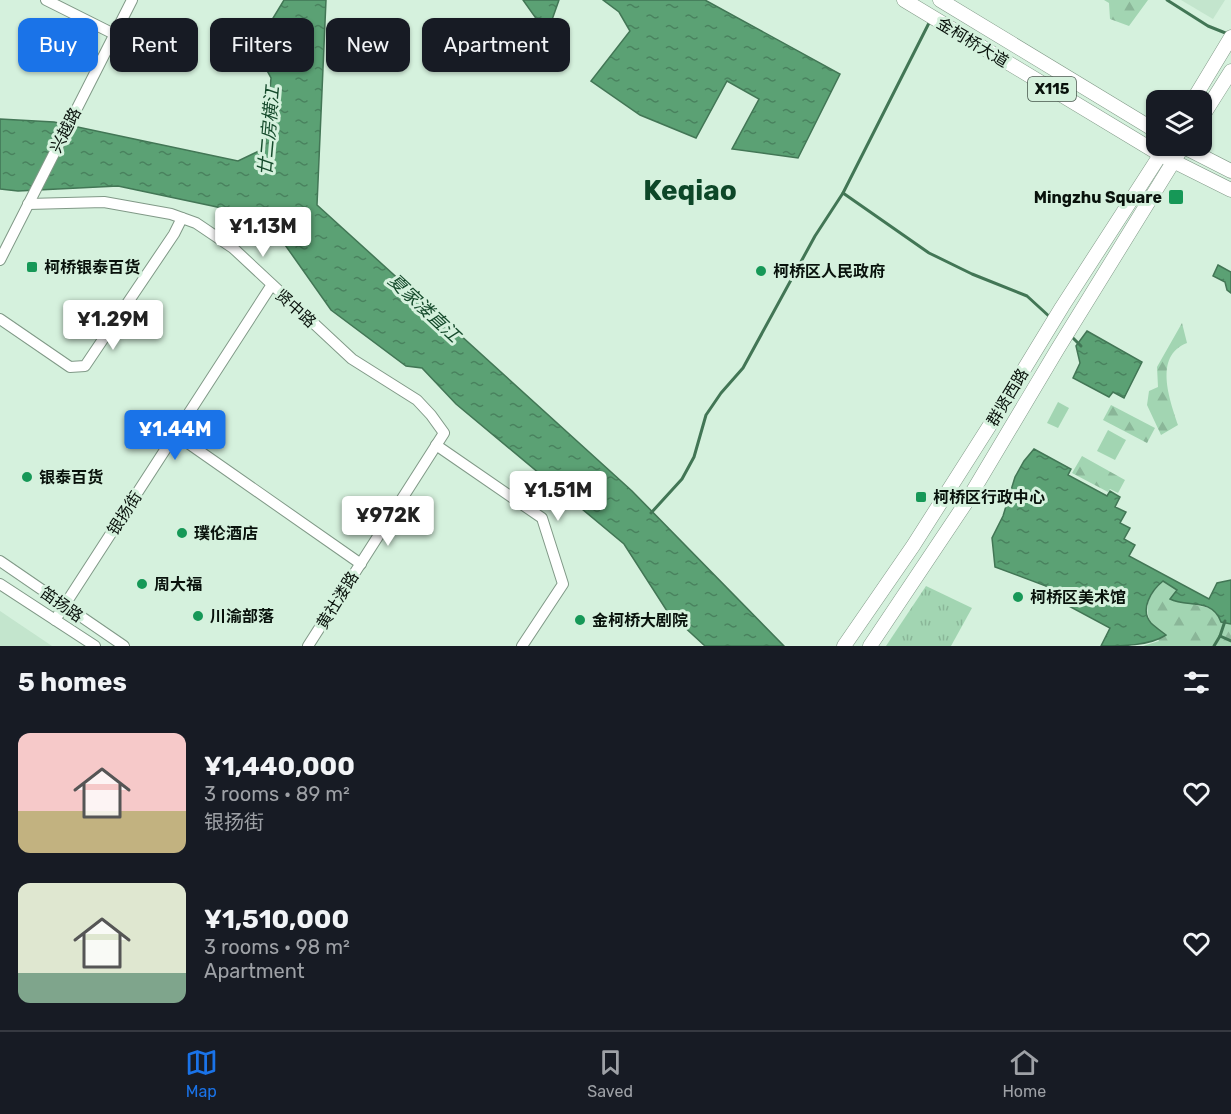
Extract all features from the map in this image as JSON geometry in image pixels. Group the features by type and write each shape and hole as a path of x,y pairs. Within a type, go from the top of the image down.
{"main road":[{"name":"金柯桥大道","path":"904,0 1146,142"},
{"name":"金柯桥大道","path":"940,0 1146,125"},
{"path":"1199,90 1228,42"},
{"path":"1212,101 1231,71"},
{"name":"群贤西路","path":"844,646 913,546 1062,307 1165,156"},
{"name":"群贤西路","path":"870,646 968,501 1075,321 1165,156"},
{"name":"金柯桥大道","path":"1170,156 1231,190"},
{"path":"1202,156 1231,171"}],"street":[{"path":"46,0 110,32"},
{"name":"兴越路","path":"122,18 132,0"},
{"name":"兴越路","path":"0,260 110,42"},
{"name":"贤中路","path":"29,200 104,202 196,223 232,248 352,359 417,400 444,433"},
{"path":"0,319 70,367 85,366 174,234 182,218"},
{"name":"银扬街","path":"55,620 272,286"},
{"name":"黄社溇路","path":"309,646 444,433"},
{"path":"175,434 361,564"},
{"path":"436,445 542,518 563,584 522,646"},
{"name":"笛扬路","path":"0,561 124,646"},
{"name":"笛扬路","path":"0,584 95,646"}],"shaded area":[{"path":"1181,0 1225,0 1213,19"},
{"path":"0,611 52,646 0,646"}],"green space":[{"path":"1104,0 1148,0 1129,26 1110,19 1109,3"},
{"path":"1182,323 1187,343 1177,349 1170,358 1167,368 1168,391 1178,425 1161,435 1147,405 1149,391 1158,387 1157,367"},
{"path":"1058,402 1069,408 1058,428 1047,423"},
{"path":"1111,405 1155,428 1147,443 1103,420"},
{"path":"1108,430 1126,440 1115,460 1097,451"},
{"path":"1082,456 1125,480 1118,493 1110,489 1108,492 1072,473"},
{"path":"1163,581 1178,590 1170,599 1210,609 1217,614 1221,622 1231,624 1231,646 1143,646 1159,641 1147,610 1151,596"},
{"path":"926,586 972,608 951,646 886,646"}],"water":[{"path":"284,0 326,0 317,205 632,491 784,646 705,646 667,611 624,544 456,404 422,368 406,366 331,310 283,242 236,211 118,186 18,191 0,189 0,119 54,122 238,161 265,148 271,78 268,72 314,72 314,18 273,18"},
{"path":"523,0 559,0 553,18 536,18"},
{"path":"603,0 705,0 840,74 798,158 732,149 759,99 727,81 696,138 640,115 591,81 630,31 619,12"},
{"path":"1218,265 1231,272 1231,293 1227,290 1225,282 1213,276"},
{"path":"1087,331 1142,362 1124,398 1113,392 1109,397 1073,378 1080,363 1076,346"},
{"path":"1034,449 1071,469 1068,475 1107,496 1110,491 1120,497 1115,507 1126,512 1120,523 1130,528 1124,539 1135,545 1129,556 1209,599 1217,583 1231,580 1231,624 1221,622 1212,609 1205,606 1170,599 1177,590 1163,581 1148,600 1146,612 1151,623 1166,635 1144,643 1101,646 1110,628 1050,596 1046,586 995,567 992,538 1003,516 1015,477"}],"waterway":[{"path":"1167,0 1208,26 1228,34"},
{"path":"651,513 682,479 694,457 706,415 721,393 743,368 815,236 843,193 930,21"},
{"path":"843,193 929,253 972,274 1027,296 1051,318"},
{"path":"1071,336 1081,346"},
{"path":"1220,636 1225,621"},
{"path":"1214,646 1220,636 1231,641"}],"place":[{"name":"Mingzhu Square","path":"1176,197"},
{"name":"柯桥银泰百货","path":"32,267"},
{"name":"柯桥区人民政府","path":"761,271"},
{"name":"银泰百货","path":"27,477"},
{"name":"柯桥区行政中心","path":"921,497"},
{"name":"璞伦酒店","path":"182,533"},
{"name":"周大福","path":"142,584"},
{"name":"柯桥区美术馆","path":"1018,597"},
{"name":"川渝部落","path":"198,616"},
{"name":"金柯桥大剧院","path":"580,620"}],"district":[{"name":"Keqiao","path":"690,190"}],"water label":[{"name":"廿二房横江","path":"269,131"},
{"name":"夏家溇直江","path":"424,308"}]}
